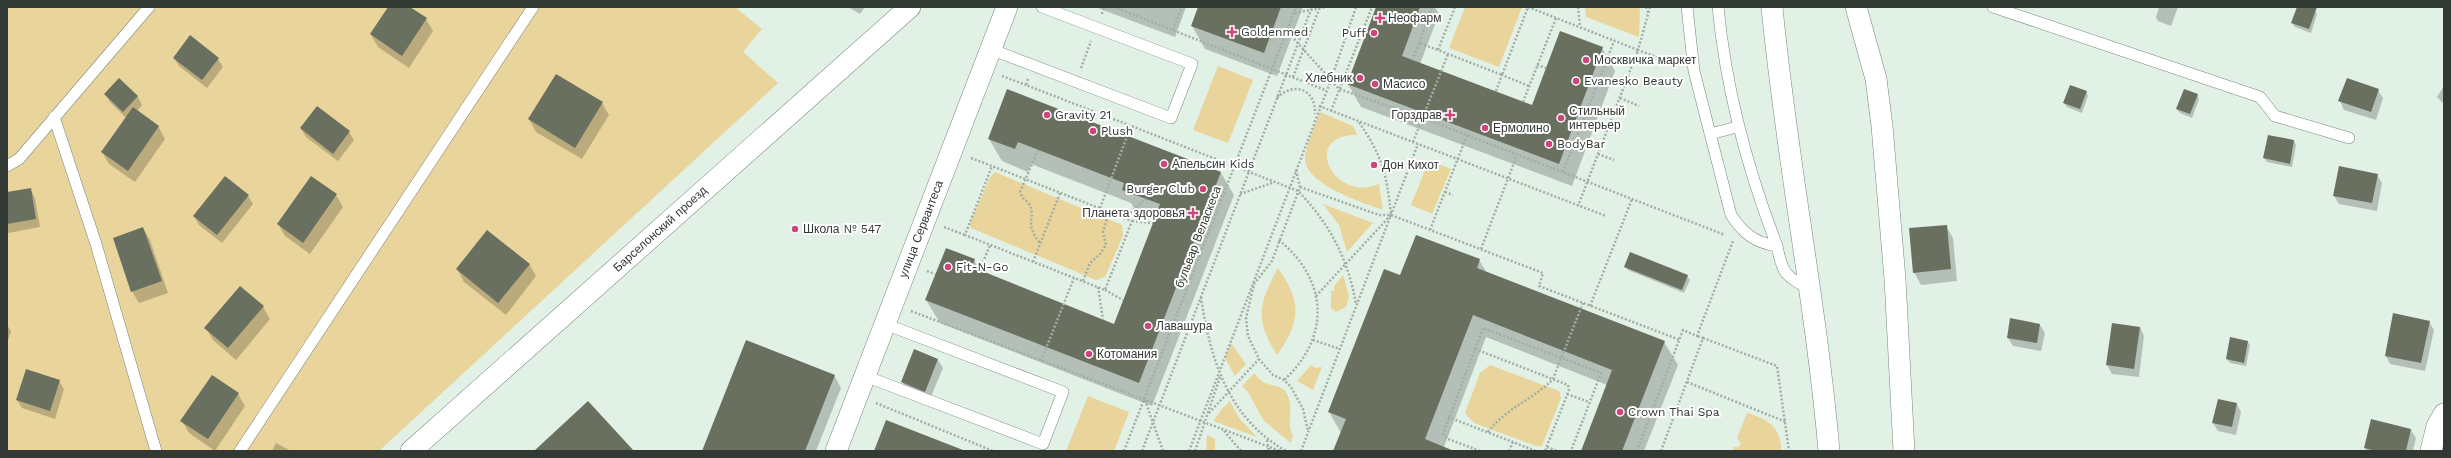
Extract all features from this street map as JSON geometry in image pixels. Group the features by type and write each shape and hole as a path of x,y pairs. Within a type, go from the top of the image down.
{"street":[{"name":"Барселонский проезд","path":"411,451 910,7"},
{"name":"улица Сервантеса","path":"836,451 1007,7"},
{"path":"1772,7 1789,160 1810,289 1829,451"},
{"path":"1856,7 1876,78 1882,126 1895,279 1904,451"},
{"path":"2431,451 2437,426 2444,414"}],"lane":[{"path":"7,166 19,159 149,7"},
{"path":"240,451 534,7"},
{"path":"990,49 1171,118 1192,64 1042,7"},
{"path":"1687,7 1694,71 1731,215 1741,229 1754,239 1777,246"},
{"path":"1718,7 1723,53 1738,127 1755,188 1777,246 1782,269 1799,284 1810,289"},
{"path":"1994,7 2260,97 2275,116 2349,138"},
{"path":"54,117 96,244 156,451"},
{"path":"1710,134 1738,127"},
{"path":"865,376 1043,444 1063,392 885,324"}],"path":[{"path":"1068,102 1104,7"},
{"path":"1114,7 1325,90"},
{"path":"1174,30 1182,7"},
{"name":"бульвар Веласкеса","path":"1124,451 1296,7"},
{"path":"1294,13 1311,8 1326,7"},
{"path":"1189,451 1315,116 1325,90 1331,80 1356,7"},
{"path":"1331,111 1372,7"},
{"path":"1412,60 1432,7"},
{"path":"1438,50 1454,7"},
{"path":"1496,91 1528,7 1667,61"},
{"path":"1578,7 1580,27"},
{"path":"1646,7 1648,14"},
{"path":"1578,206 1638,50 1650,7"},
{"name":"бульвар Веласкеса","path":"1142,451 1311,8"},
{"path":"1294,77 1320,8"},
{"path":"1523,102 1556,18"},
{"path":"1415,20 1426,24"},
{"path":"1286,30 1339,88 1423,118 1727,235"},
{"path":"1563,172 1614,41"},
{"path":"1419,43 1530,86"},
{"path":"1413,142 1448,54"},
{"path":"1537,65 1546,68"},
{"path":"1026,85 1034,66"},
{"path":"1001,76 1298,191 1327,225 1347,264 1356,304"},
{"path":"1276,99 1285,90 1297,88 1309,93 1316,104 1315,116"},
{"path":"1620,98 1639,106"},
{"path":"1319,106 1606,216"},
{"path":"1316,296 1391,215 1388,179 1375,145 1357,121"},
{"path":"1100,208 1131,126"},
{"path":"1430,230 1467,135"},
{"path":"1301,451 1418,144"},
{"path":"1038,150 1020,192 1022,198 1029,204 1031,212 1029,224 1033,234 1040,243"},
{"path":"1481,249 1517,154"},
{"path":"1598,154 1614,160"},
{"path":"970,158 1124,218 1153,223"},
{"path":"965,235 992,166"},
{"path":"1296,168 1300,186 1272,261 1254,284 1246,318 1248,336 1259,359 1273,375 1284,380 1303,409 1308,431"},
{"path":"1240,194 1275,182"},
{"path":"1300,186 1379,215 1391,215 1543,273 1538,286 1680,340"},
{"path":"1445,192 1453,195"},
{"path":"1033,262 1060,193"},
{"path":"1124,218 1146,199"},
{"path":"1590,306 1632,199"},
{"path":"1082,281 1090,263 1100,254 1106,245 1103,232 1109,212"},
{"path":"1105,290 1132,220"},
{"path":"943,227 1098,287 1123,300"},
{"path":"1697,336 1734,238"},
{"path":"1279,240 1294,252 1304,265 1316,296 1317,318 1313,340 1300,364 1284,380"},
{"path":"980,270 990,245"},
{"path":"927,271 935,274"},
{"path":"1041,361 1074,278"},
{"path":"1098,287 1103,320"},
{"path":"1201,296 1206,334 1220,376 1228,391 1245,417 1267,440 1286,451"},
{"path":"1488,432 1498,419 1546,387 1553,379 1583,303"},
{"path":"892,304 1280,451"},
{"path":"1480,451 1445,437 1443,430 1483,328 1601,373 1571,451"},
{"path":"1637,451 1683,330 1777,366 1787,422 1789,451"},
{"path":"1660,451 1704,338"},
{"path":"1313,340 1340,349"},
{"path":"1475,349 1568,385 1567,394 1545,451"},
{"path":"1207,414 1259,359"},
{"path":"1195,451 1220,376"},
{"path":"1687,382 1787,422"},
{"path":"1567,394 1589,402"},
{"path":"1145,399 1163,451"},
{"path":"876,403 993,451"},
{"path":"1448,417 1536,451"},
{"path":"1224,430 1241,451"},
{"path":"1267,440 1269,451"},
{"path":"1509,451 1513,442"},
{"path":"1547,447 1557,451"}],"shaded area":[{"path":"7,7 735,7 762,29 743,52 778,83 379,451 7,451"},
{"path":"1465,7 1522,7 1499,67 1449,48"},
{"path":"1585,7 1640,7 1639,37 1586,17"},
{"path":"1218,66 1253,80 1228,143 1193,130"},
{"path":"1320,112 1353,126 1357,135 1340,138 1330,145 1327,155 1329,167 1337,177 1348,185 1363,188 1379,184 1383,210 1362,203 1336,191 1314,176 1307,167 1305,157 1306,151"},
{"path":"1429,160 1451,169 1432,214 1411,205"},
{"path":"995,172 1122,225 1123,236 1105,277 1096,280 971,228 970,224 990,177"},
{"path":"1323,204 1373,223 1347,252 1339,225"},
{"path":"1278,268 1291,291 1295,302 1296,312 1291,332 1277,355 1265,331 1262,321 1262,311 1263,301"},
{"path":"1343,275 1349,296 1346,307 1336,312 1331,308 1331,291 1334,291 1334,286"},
{"path":"1231,343 1246,364 1235,376 1225,358"},
{"path":"1311,365 1315,368 1322,367 1313,390 1297,381"},
{"path":"1490,365 1559,391 1561,398 1542,446 1536,446 1474,423 1465,413 1480,373"},
{"path":"1254,373 1263,382 1283,389 1288,396 1290,402 1290,425 1293,436 1291,443 1264,421 1248,392 1242,386"},
{"path":"1088,396 1129,412 1114,451 1066,451"},
{"path":"1230,401 1239,418 1257,437 1213,421"},
{"path":"1747,413 1761,418 1772,425 1779,436 1781,451 1732,451 1734,447 1738,447 1741,444 1737,438"},
{"path":"1207,435 1215,439 1215,451 1206,451"}],"building":[{"path":"388,7 410,7 427,18 402,56 370,34"},
{"path":"1198,7 1281,7 1264,53 1191,26"},
{"path":"1376,7 1420,7 1402,56 1532,105 1560,31 1603,47 1559,164 1347,84"},
{"path":"2297,7 2317,7 2309,29 2291,23"},
{"path":"190,35 219,58 202,80 173,58"},
{"path":"556,74 603,102 575,148 528,119"},
{"path":"119,78 138,96 123,112 104,94"},
{"path":"2347,78 2379,89 2371,112 2338,101"},
{"path":"2070,85 2087,91 2080,109 2063,103"},
{"path":"1007,89 1221,172 1139,383 925,300 946,248 975,259 972,267 1114,324 1160,204 1122,190 1124,183 1018,142 1015,149 988,139"},
{"path":"2184,89 2198,94 2190,114 2176,109"},
{"path":"317,106 350,131 333,154 300,128"},
{"path":"133,107 159,126 128,171 101,152"},
{"path":"2268,135 2294,140 2290,164 2263,158"},
{"path":"2339,166 2378,174 2372,203 2333,196"},
{"path":"225,176 249,195 217,235 193,216"},
{"path":"311,176 337,194 303,243 277,224"},
{"path":"31,188 36,219 7,224 7,192"},
{"path":"1947,225 1951,269 1913,273 1909,228"},
{"path":"143,227 162,281 131,292 113,238"},
{"path":"487,230 530,264 498,303 456,269"},
{"path":"1416,235 1480,259 1477,268 1665,341 1622,451 1581,451 1612,370 1473,315 1425,439 1454,451 1333,451 1346,419 1328,412 1384,269 1400,275"},
{"path":"1630,252 1688,275 1682,290 1624,267"},
{"path":"240,286 264,306 228,348 204,328"},
{"path":"2393,313 2430,321 2421,363 2385,356"},
{"path":"2010,318 2040,324 2037,343 2007,338"},
{"path":"2112,323 2140,327 2134,369 2106,365"},
{"path":"2230,337 2248,341 2244,363 2226,359"},
{"path":"746,340 835,375 805,451 702,451"},
{"path":"914,349 938,359 925,392 901,382"},
{"path":"26,369 60,380 50,411 16,400"},
{"path":"212,375 239,393 208,439 180,421"},
{"path":"2218,399 2237,403 2232,427 2212,423"},
{"path":"588,401 634,451 534,451"},
{"path":"2371,419 2411,429 2406,451 2376,451 2364,448"},
{"path":"886,420 963,450 874,451"}],"place":[{"name":"Неофарм","path":"1380,18"},
{"name":"Goldenmed","path":"1232,32"},
{"name":"Puff","path":"1374,33"},
{"name":"Москвичка маркет","path":"1586,60"},
{"name":"Хлебник","path":"1360,78"},
{"name":"Evanesko Beauty","path":"1576,81"},
{"name":"Масисо","path":"1375,84"},
{"name":"Gravity 21","path":"1047,115"},
{"name":"Горздрав","path":"1450,115"},
{"name":"Стильный интерьер","path":"1561,118"},
{"name":"Ермолино","path":"1485,128"},
{"name":"Plush","path":"1093,131"},
{"name":"BodyBar","path":"1549,144"},
{"name":"Апельсин Kids","path":"1164,164"},
{"name":"Дон Кихот","path":"1374,165"},
{"name":"Burger Club","path":"1203,189"},
{"name":"Планета здоровья","path":"1193,213"},
{"name":"Школа № 547","path":"795,229"},
{"name":"Fit-N-Go","path":"948,267"},
{"name":"Лавашура","path":"1148,326"},
{"name":"Котомания","path":"1089,354"},
{"name":"Crown Thai Spa","path":"1620,412"}]}
